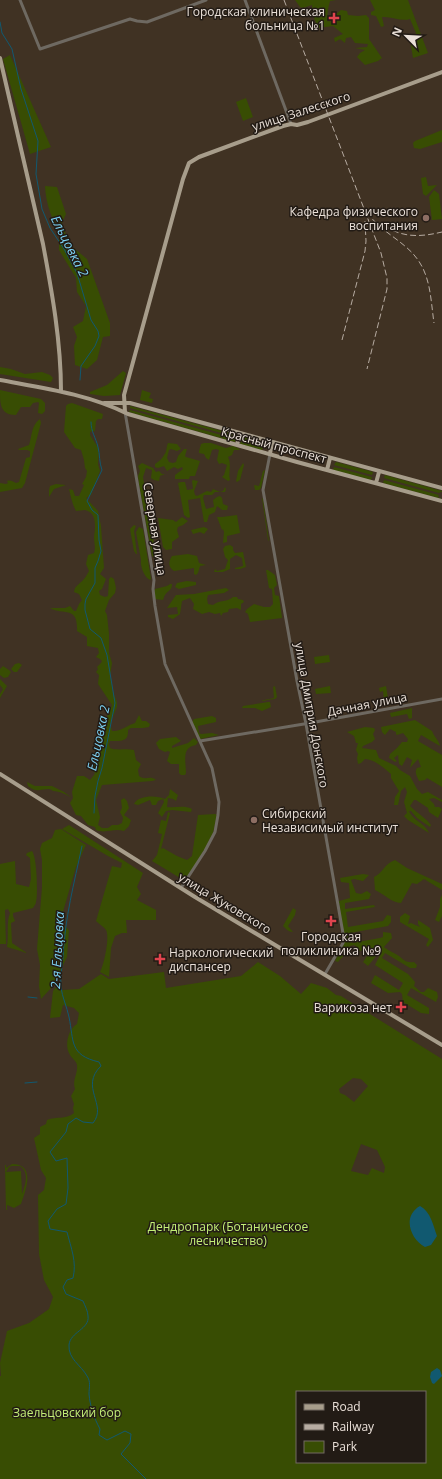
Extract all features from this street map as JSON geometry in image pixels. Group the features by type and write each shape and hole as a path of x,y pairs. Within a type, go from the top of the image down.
{"main road":[{"path":"0,58 48,270 58,343 61,391"},
{"name":"улица Залесского","path":"189,163 199,157 291,124 302,124 442,72"},
{"name":"Северная улица","path":"125,412 123,402 124,395 163,247 189,163"},
{"name":"Красный проспект","path":"0,380 61,391 102,403 125,412 237,445 442,501"},
{"name":"Красный проспект","path":"102,403 130,403 442,488"},
{"path":"237,445 240,433"},
{"path":"270,454 272,442"},
{"path":"327,470 330,458"},
{"path":"376,483 379,472"},
{"name":"улица Жуковского","path":"0,774 181,888 442,1045"}],"street":[{"path":"20,0 40,49 130,19 147,22 206,0"},
{"path":"245,0 291,124"},
{"name":"Северная улица","path":"125,412 154,580 153,589 155,606 165,664 212,768 218,798 218,815 215,832 181,888"},
{"name":"улица Дмитрия Донского","path":"270,454 263,490 296,681 306,724 344,939 325,974"},
{"name":"Дачная улица","path":"200,741 306,724 442,699"}],"green space":[{"path":"295,0 336,0 330,1 327,21 334,22 335,15 341,10 347,11 348,15 366,15 369,18 369,39 382,58 378,61 365,65 357,57 365,50 355,48 367,47 368,44 355,43 351,37 346,38 345,43 340,39 335,42 334,38 343,34 333,26 318,28 313,15 312,5 303,8 300,7"},
{"path":"370,0 408,0 428,53 413,58 410,40 414,38 416,33 410,19 403,20 382,17 384,26 381,27 376,16 371,15 371,12 375,10"},
{"path":"10,55 51,147 30,154 3,59"},
{"path":"246,98 253,117 243,121 236,102"},
{"path":"442,130 442,142 420,149 414,148 413,143 415,141"},
{"path":"426,177 428,186 437,185 426,196 423,194 421,178"},
{"path":"45,186 57,187 66,214 62,223 69,244 87,259 110,323 110,336 103,337 97,360 87,369 75,365 74,346 77,337 73,327 83,321 86,306 77,292 76,278 59,250 59,240 61,236 50,212"},
{"path":"434,190 439,194 442,219 432,220 429,197"},
{"path":"0,367 25,374 42,372 53,378 51,382 0,374"},
{"path":"123,371 126,373 120,395 104,396 90,394 90,392 107,385"},
{"path":"0,390 41,399 45,403 45,411 42,414 38,413 38,402 33,403 30,407 21,407 16,415 7,413 2,408"},
{"path":"142,390 151,393 149,398 153,399 152,403 140,400"},
{"path":"72,403 103,414 102,419 98,419 96,421 95,431 90,432 90,435 99,449 98,464 100,471 91,495 86,498 98,511 101,526 104,568 100,574 106,579 102,589 99,591 100,595 105,597 108,596 109,579 111,577 114,579 116,588 115,593 109,600 105,611 107,615 109,634 109,653 112,663 110,676 113,692 117,702 117,707 111,721 111,727 112,731 115,731 135,723 139,715 142,721 146,721 150,724 149,727 131,728 128,730 127,737 125,739 120,741 110,741 109,744 110,748 113,749 134,750 136,760 141,764 138,770 139,776 156,780 102,785 96,800 100,817 98,825 102,828 108,828 112,825 122,823 123,818 120,812 122,808 121,800 124,798 127,801 129,808 124,815 131,820 129,826 124,831 96,830 95,827 88,825 81,816 76,815 70,803 73,798 72,792 77,776 84,776 90,780 95,773 93,769 98,760 97,738 106,731 104,724 112,705 98,684 99,675 96,672 98,669 97,667 102,661 96,657 99,653 98,648 87,646 87,637 77,631 77,623 73,614 50,608 65,608 70,606 74,611 76,611 82,600 79,594 74,592 76,586 85,578 89,571 86,564 88,555 94,553 95,549 94,518 92,514 85,510 76,511 69,489 73,490 75,496 79,496 84,485 82,484 86,477 87,471 81,450 75,448 64,432 66,406"},
{"path":"130,406 237,435 236,437 130,408"},
{"path":"130,410 236,439 235,442 129,412"},
{"path":"40,419 41,423 25,483 22,488 0,492 0,483 6,484 8,483 7,481 16,483 19,482 26,458 30,457 30,451 18,449 29,445 33,428"},
{"path":"242,436 261,441 264,444 241,439"},
{"path":"241,441 263,447 262,450 240,444"},
{"path":"168,443 177,444 181,449 177,451 171,449 169,450 167,458 169,462 176,462 178,456 184,449 187,449 186,457 200,461 195,476 190,476 189,479 175,479 175,475 183,469 182,467 178,469 174,467 167,471 164,466 158,468 155,467 155,464 165,454"},
{"path":"211,443 226,448 233,446 240,449 234,450 232,455 228,457 230,463 230,480 228,481 222,477 227,465 222,463 219,464 217,460 219,450 212,450 209,460 204,454 199,453 201,444"},
{"path":"336,462 373,472 372,475 334,465"},
{"path":"142,463 153,468 156,472 159,471 162,474 165,474 160,476 159,481 154,480 151,478 152,470 146,468 143,477 156,556 155,558 152,556 139,484 138,476 140,471 138,466"},
{"path":"243,463 244,465 240,480 237,482 238,471"},
{"path":"334,467 372,477 371,480 333,470"},
{"path":"265,470 261,488 259,490 255,490 254,485 259,486 263,471"},
{"path":"385,475 442,492 439,493 384,478"},
{"path":"193,480 198,481 194,491 195,495 197,496 207,491 211,492 213,489 220,492 215,492 212,495 204,495 203,498 206,509 214,507 213,500 220,496 223,504 228,506 227,510 222,510 217,506 215,512 209,515 207,522 204,522 200,498 188,500 190,517 188,518 184,515 178,483 185,482 187,490 193,489"},
{"path":"384,480 439,495 438,497 442,499 383,483"},
{"path":"56,484 66,485 54,489 49,497 50,486"},
{"path":"262,498 263,499 269,541 268,540"},
{"path":"237,515 240,533 227,536 227,542 223,543 224,532 217,517"},
{"path":"182,517 188,521 178,527 177,530 179,537 172,542 172,549 166,550 163,547 158,518 173,520 176,522"},
{"path":"134,525 136,526 134,531 137,554 134,551 130,529"},
{"path":"139,527 143,529 150,580 144,574 141,565 136,532"},
{"path":"204,527 208,529 204,534 200,532 193,534 191,530"},
{"path":"230,545 233,547 235,553 243,552 246,567 235,569 243,566 242,558 236,555 230,559 230,569 223,572 214,572 215,569 217,571 225,569 228,560 225,557 223,549 225,546"},
{"path":"188,554 197,556 199,563 206,565 200,566 196,575 194,574 194,568 174,571 170,566 169,562 172,556"},
{"path":"266,570 275,575 277,585 274,588 275,595 279,596 282,618 250,622 248,614 245,612 247,609 254,604 270,607 273,604 272,589 269,588"},
{"path":"187,581 196,582 196,585 179,589 175,587 177,583"},
{"path":"172,584 171,588 163,600 155,599 155,589"},
{"path":"226,588 229,590 224,593 208,595 208,604 213,605 218,602 229,600 233,597 237,597 244,602 241,604 241,610 237,608 229,609 228,612 223,613 221,616 220,613 215,614 209,612 202,614 193,609 194,604 190,598 182,601 180,614 173,619 168,617 168,615 178,614 177,607 167,608 176,595 194,594"},
{"path":"329,655 330,662 315,664 314,657"},
{"path":"19,663 22,665 17,672 14,672 11,669 15,664"},
{"path":"3,666 11,672 8,677 4,678 0,675 0,669"},
{"path":"0,679 7,686 0,698 0,694 3,689 0,685"},
{"path":"275,686 277,697 275,699 259,701 274,698 273,687"},
{"path":"330,686 331,693 316,694 315,689"},
{"path":"386,686 388,698 384,700 383,691 380,692 379,688"},
{"path":"270,702 271,707 262,711 255,708 242,708 243,706"},
{"path":"412,708 412,718 409,719 407,714 391,717 390,713"},
{"path":"212,716 216,718 216,722 198,726 199,733 212,733 219,735 200,739 192,722 194,719"},
{"path":"415,720 432,731 438,740 440,746 421,735 418,741 442,755 442,787 427,778 419,781 416,770 417,768 421,767 418,759 410,768 412,760 407,757 402,766 399,764 398,755 394,758 397,761 395,762 389,758 390,754 402,742 407,742 408,739 403,733 397,735 396,732 390,729 385,735 382,732 381,727"},
{"path":"365,727 374,728 375,730 373,734 375,739 362,748 376,750 379,758 396,766 410,776 417,789 422,794 428,792 442,800 442,802 434,798 429,799 435,807 442,809 438,818 429,812 428,808 416,800 414,800 410,806 431,825 430,827 417,818 411,811 409,811 429,833 404,816 407,813 404,802 407,792 405,787 401,791 398,805 394,805 395,797 399,791 391,778 391,774 372,760 365,759 358,764 358,754 356,750 358,743 356,743 354,736 347,732"},
{"path":"176,737 181,741 172,746 172,748 188,743 194,738 198,742 196,745 191,746 186,752 185,775 181,775 179,773 179,764 171,764 167,761 170,752 165,752 159,749 156,743 160,739"},
{"path":"27,782 35,786 52,786 72,798 63,793 50,789 33,789 28,786"},
{"path":"170,789 178,795 176,801 168,798 167,807 186,807 192,809 191,812 172,810 166,811 162,817 158,813 164,802 163,799 158,801 156,805 152,805 150,800 138,805 134,804 143,797 157,797 165,799 169,795"},
{"path":"168,812 170,813 161,849 163,848 187,860 192,856 198,815 217,815 213,833 185,881 152,861 157,855 162,834 158,833 161,820 166,821"},
{"path":"69,825 143,873 137,887 141,894 137,900 156,910 156,920 126,920 127,933 122,933 115,936 111,948 109,977 100,972 106,951 107,934 106,930 96,921 112,866 121,868 122,863 62,829"},
{"path":"61,829 86,845 76,867 60,922 69,930 67,957 53,986 41,999 39,986 40,965 37,949 42,887 42,860 40,849 42,843 52,838 55,830"},
{"path":"32,851 37,876 36,903 33,908 13,913 15,921 11,923 12,943 27,953 7,947 8,921 10,913 8,909 5,910 6,944 0,944 0,864 15,861 16,884 29,887 31,879 30,858 26,855"},
{"path":"395,860 407,868 442,884 442,890 424,879 417,884 412,883 401,903 398,903 375,890 374,877 388,864"},
{"path":"363,874 369,875 363,881 354,879 351,880 356,893 361,894 367,891 371,894 369,899 345,903 345,909 374,905 375,907 346,912 348,927 383,921 387,915 391,916 391,922 388,926 350,933 352,943 383,937 383,932 391,933 392,938 384,947 405,961 414,962 417,965 416,968 410,968 385,953 382,958 408,974 415,982 414,986 421,992 424,992 428,988 437,992 438,997 436,1002 411,988 407,995 429,1008 429,1014 421,1013 403,1002 402,994 400,992 388,993 371,983 375,975 399,990 403,983 375,965 380,955 376,950 371,949 359,951 354,945 350,946 338,962 335,961 344,943 339,901 350,898 349,883 341,882 340,878"},
{"path":"442,895 442,916 439,922 435,920 440,907 440,899"},
{"path":"293,908 296,910 295,915 288,926 293,932 289,931 283,926"},
{"path":"405,913 410,916 408,924 411,923 420,927 418,920 430,928 433,940 428,947 426,945 429,939 400,922 400,917"},
{"path":"371,950 377,955 368,966 363,962"},
{"name":"Дендропарк (Ботаническое лесничество)","path":"258,962 280,976 301,994 311,983 327,988 336,995 341,996 442,1059 442,1479 0,1479 0,1363 7,1331 29,1323 49,1309 53,1297 44,1280 39,1254 38,1195 44,1190 46,1178 41,1170 34,1138 40,1134 40,1127 46,1124 47,1120 64,1117 74,1113 74,1104 71,1096 75,1089 74,1083 77,1065 68,1051 67,1043 71,1030 77,1024 79,1013 74,1008 63,1005 60,1017 50,1018 53,991 57,986 62,990 79,989 101,974 109,979 164,972 166,988 241,976","holes":["353,1078 361,1079 368,1086 354,1102 340,1093 339,1089","361,1144 377,1150 385,1167 384,1173 372,1168 368,1175 351,1171"]},
{"path":"12,1164 19,1165 24,1168 27,1173 27,1185 21,1204 14,1208 7,1205 7,1210 5,1165 6,1168","holes":["20,1166 25,1172 26,1176 22,1194 21,1171 6,1172 9,1167"]}],"water":[{"path":"420,1206 429,1215 437,1236 431,1245 425,1247 415,1239 410,1227 411,1216 414,1210"},
{"path":"437,1368 440,1370 442,1376 434,1384 432,1383 430,1377 431,1372"}],"waterway":[{"name":"Ельцовка 2","path":"0,22 2,33 12,49 21,89 38,141 36,174 42,209 50,228 64,249 77,273 91,320 98,331 99,336 95,346 81,366 80,380"},
{"name":"Ельцовка 2","path":"91,422 98,447 102,470 87,501 92,510 98,515 101,551 95,568 95,583 86,599 85,610 90,629 101,638 107,655 115,703 95,796 94,813"},
{"name":"2-я Ельцовка","path":"82,846 68,914 61,984 75,1046 82,1055 99,1062 101,1066 95,1074 93,1081 97,1116 93,1123 83,1122 76,1118 68,1124 66,1132 50,1152 56,1161 67,1158 68,1188 66,1204 57,1209 48,1221 50,1229 67,1232 73,1255 74,1272 73,1278 67,1280 63,1287 66,1294 83,1301 88,1312 88,1320 70,1341 69,1350 89,1380 90,1403 100,1429 99,1435 107,1440 125,1431 131,1434 130,1443 121,1454 146,1479"},
{"path":"28,997 37,998"},
{"path":"25,1083 37,1082"}],"railway":[{"path":"284,0 381,253 387,278 387,289 367,369"},
{"path":"367,212 372,219 413,253 418,260 426,275 430,291 434,323"},
{"path":"342,340 365,251 365,221"},
{"path":"385,226 399,233 412,235 427,235 442,232"}],"place":[{"name":"Городская клиническая больница №1","path":"334,18"},
{"name":"Кафедра физического воспитания","path":"426,218"},
{"name":"Сибирский Независимый институт","path":"254,820"},
{"name":"Городская поликлиника №9","path":"331,921"},
{"name":"Наркологический диспансер","path":"160,959"},
{"name":"Варикоза нет","path":"401,1007"}],"park label":[{"name":"Заельцовский бор","path":"67,1412"}]}
